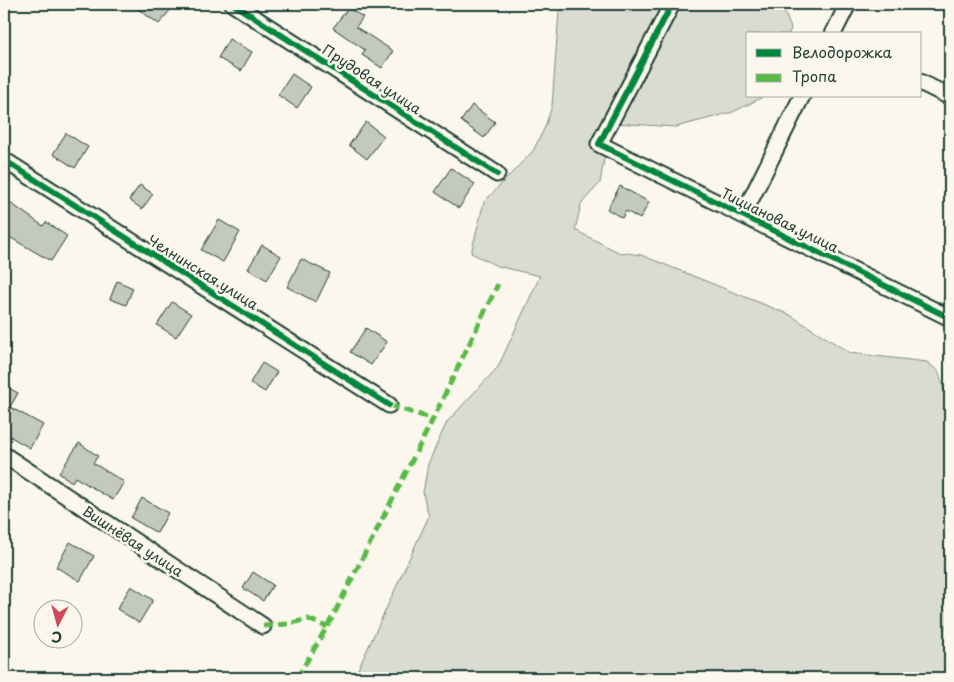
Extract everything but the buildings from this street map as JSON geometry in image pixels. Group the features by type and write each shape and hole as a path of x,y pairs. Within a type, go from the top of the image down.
{"street":[{"name":"Прудовая улица","path":"233,4 497,174"},
{"name":"Тициановая улица","path":"672,4 599,144 950,318"},
{"path":"834,32 848,4"},
{"path":"922,83 950,97"},
{"path":"742,215 801,98"},
{"name":"Челнинская улица","path":"4,160 389,405"},
{"name":"Вишнёвая улица","path":"4,455 263,626"}],"shaded area":[{"path":"564,4 781,4 791,28 790,32 746,32 746,98 761,98 733,112 676,127 616,123 608,136 600,183 581,204 575,230 622,254 641,255 790,315 850,353 927,362 939,372 950,407 950,678 354,678 429,516 423,493 428,464 447,422 498,367 540,276 497,266 471,253 484,202 533,151 545,127 552,106 559,11"}],"marked path":[{"path":"297,678 331,620 433,419 498,284"},
{"path":"389,405 433,419"},
{"path":"263,626 288,624 308,619 327,627"}],"cycle path":[{"path":"233,4 497,174"},
{"path":"672,4 599,144 950,318"},
{"path":"4,160 389,405"}]}
